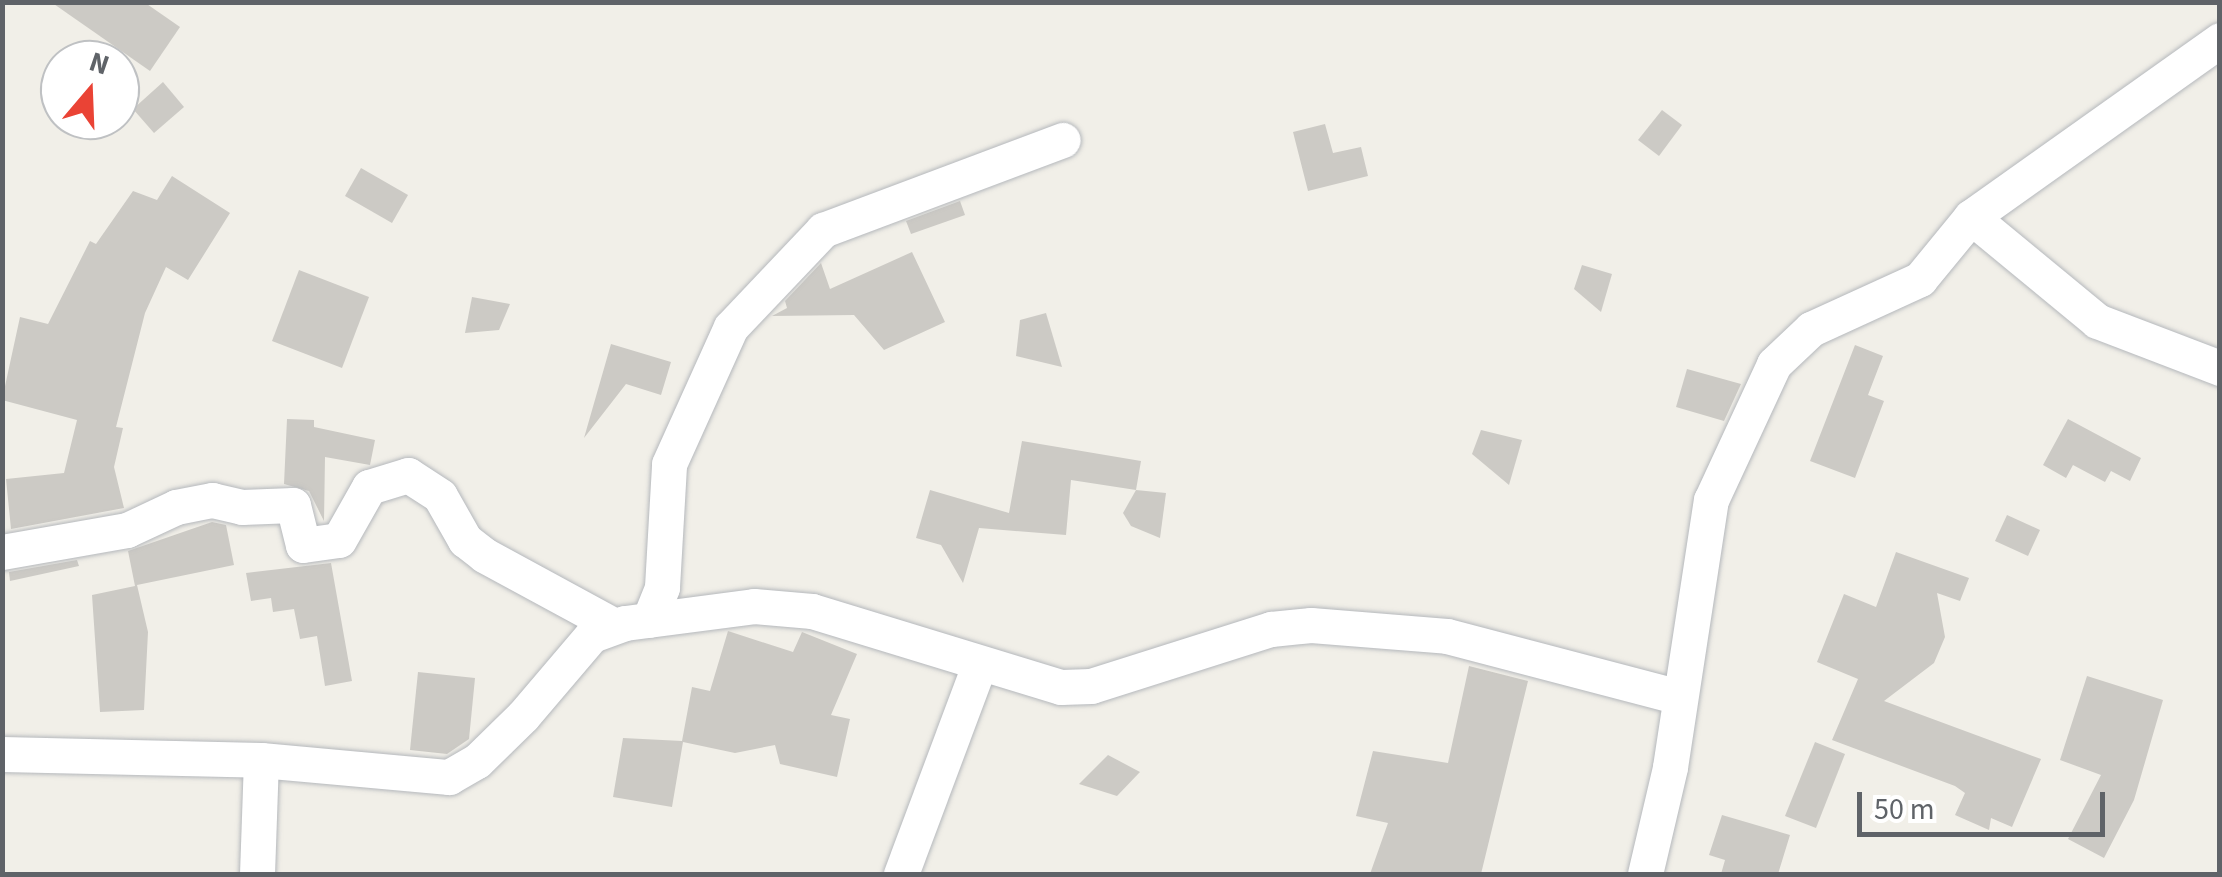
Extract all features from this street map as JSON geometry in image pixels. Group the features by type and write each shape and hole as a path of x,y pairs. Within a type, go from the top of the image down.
{"street":[{"path":"1645,874 1670,767 1676,696 1711,500 1774,364 1811,329 1920,279 1970,217 2220,40"},
{"path":"649,620 662,587 669,464 731,327 823,230 1063,140"},
{"path":"1970,217 2111,330 2220,368"},
{"path":"2,552 127,530 176,507 212,500 242,507 292,505 302,545 339,540 369,488 408,475 440,496 459,531 484,556 613,625"},
{"path":"2,754 261,760 449,777 477,761 523,716 580,644 613,625 754,606 790,608 1047,684 1091,686 1271,629 1311,625 1447,636 1676,696"},
{"path":"901,874 980,664"},
{"path":"257,874 261,760"}],"building":[{"path":"51,2 144,2 180,27 150,71 140,64 140,40 106,40"},
{"path":"163,82 184,107 154,133 140,117 140,103"},
{"path":"1662,110 1682,125 1659,156 1638,140"},
{"path":"1325,124 1333,153 1361,147 1368,176 1308,191 1293,132"},
{"path":"361,168 408,195 392,223 345,196"},
{"path":"172,176 230,213 188,280 166,267 145,313 116,427 123,428 114,467 124,508 11,529 6,479 64,473 77,420 2,400 20,317 48,324 90,241 96,244 133,191 157,200"},
{"path":"960,201 965,215 911,234 906,221"},
{"path":"912,252 945,322 884,350 854,315 772,316 787,308 785,301 821,263 830,289"},
{"path":"1582,265 1612,274 1601,312 1574,289"},
{"path":"299,270 369,297 342,368 272,341"},
{"path":"472,297 510,304 499,330 465,333"},
{"path":"1046,313 1062,367 1016,356 1020,320"},
{"path":"611,344 671,362 661,395 626,384 584,438"},
{"path":"1855,345 1883,356 1868,395 1884,401 1855,478 1810,461"},
{"path":"1687,369 1741,384 1724,421 1676,407"},
{"path":"287,419 314,420 314,427 375,440 370,465 325,457 324,521 309,491 284,484"},
{"path":"2068,419 2141,458 2130,481 2111,471 2105,482 2073,465 2066,478 2043,465"},
{"path":"1481,430 1522,440 1509,485 1472,454"},
{"path":"1022,441 1141,461 1136,490 1071,480 1066,535 979,528 963,583 941,545 916,538 930,490 1009,513"},
{"path":"1136,490 1166,493 1160,538 1131,526 1123,513"},
{"path":"2007,515 2040,530 2028,556 1995,541"},
{"path":"212,522 226,525 234,565 137,585 148,632 144,710 100,712 92,595 135,586 128,551"},
{"path":"1896,552 1969,578 1960,601 1937,593 1945,637 1934,663 1884,701 2041,759 2012,827 1991,818 1989,830 1955,815 1965,793 1955,786 1832,740 1858,679 1817,662 1844,594 1876,607"},
{"path":"77,560 79,566 10,581 9,572"},
{"path":"331,563 352,681 325,686 317,636 300,639 294,609 273,612 271,598 251,601 246,573"},
{"path":"728,631 793,652 802,632 857,654 831,715 850,719 837,777 780,764 775,745 735,753 683,742 672,807 613,797 623,738 682,741 692,687 710,691"},
{"path":"1469,666 1528,681 1481,874 1370,874 1388,823 1356,816 1373,751 1448,763"},
{"path":"418,672 475,678 469,739 447,754 410,750"},
{"path":"2087,676 2163,700 2134,800 2104,858 2068,839 2101,775 2060,760"},
{"path":"1815,742 1845,754 1816,828 1785,816"},
{"path":"1108,755 1140,772 1117,796 1079,784"},
{"path":"1722,815 1790,835 1778,874 1721,874 1725,860 1709,855"}]}
